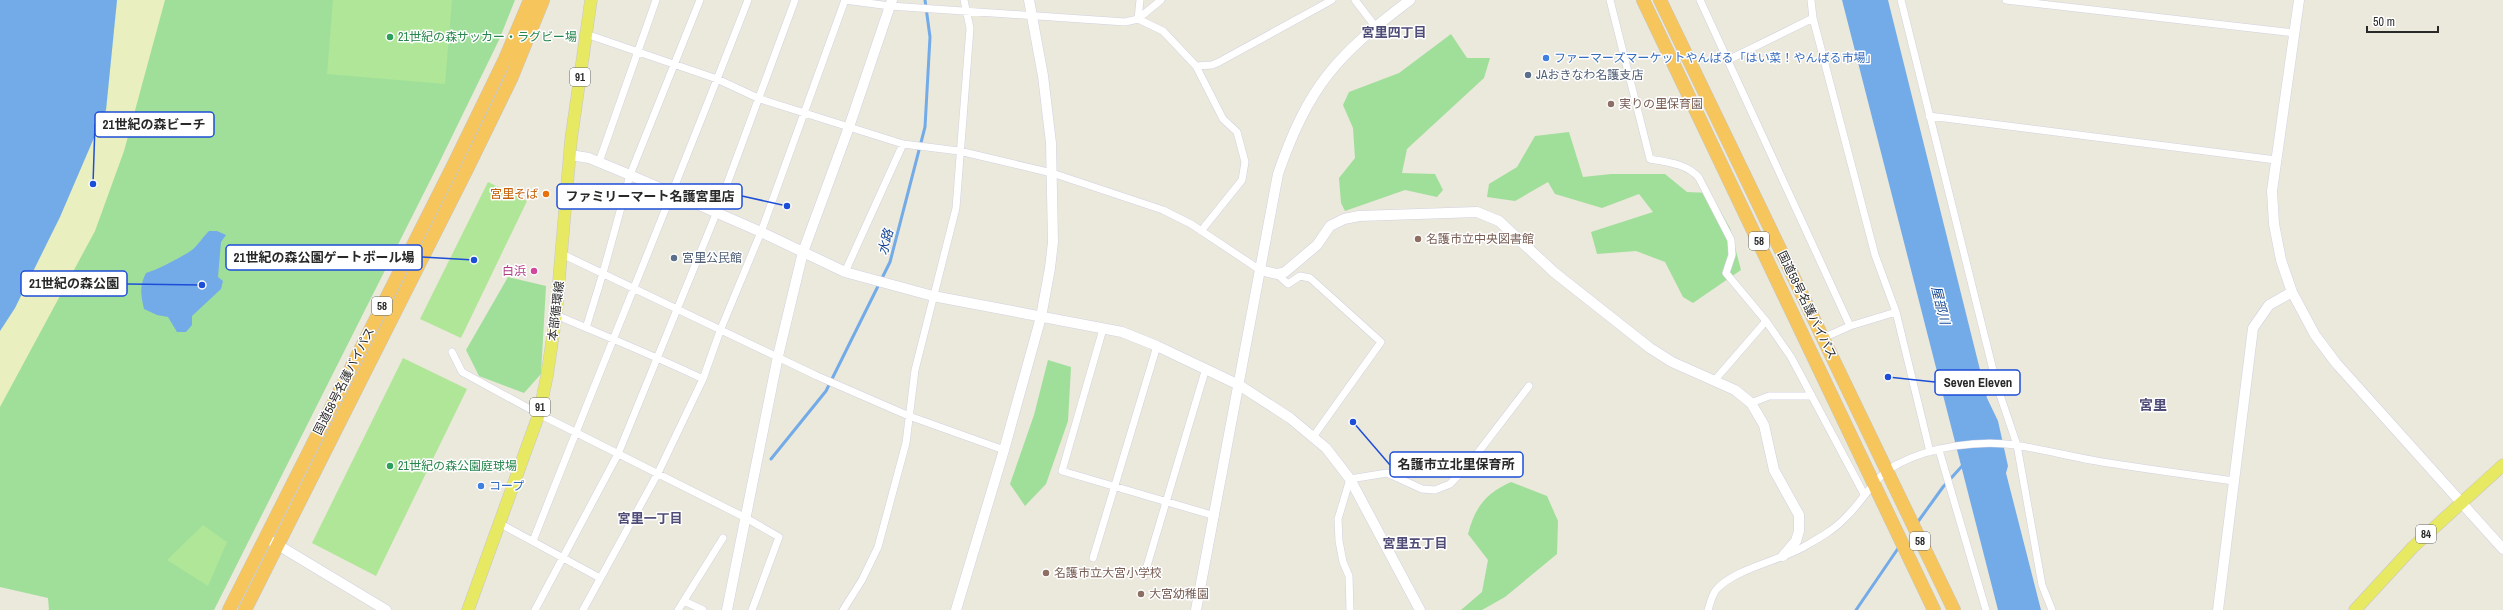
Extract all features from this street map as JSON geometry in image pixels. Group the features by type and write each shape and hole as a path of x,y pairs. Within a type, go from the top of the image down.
{"highway":[{"name":"国道58号名護バイパス","path":"229,610 453,166 511,46 530,0"},
{"name":"国道58号名護バイパス","path":"245,610 466,171 511,79 544,0"},
{"name":"国道58号名護バイパス","path":"1643,0 1934,610"},
{"name":"国道58号名護バイパス","path":"1660,0 1954,610"}],"main road":[{"name":"本部循環線","path":"468,610 539,414 556,314 570,155 592,0"},
{"name":"84","path":"2355,610 2413,547 2503,465"}],"street":[{"path":"599,162 656,0"},
{"path":"586,328 603,273 630,174 700,0"},
{"path":"533,541 612,340 636,288 748,0"},
{"path":"535,610 618,454 716,214 760,99 795,0"},
{"path":"583,610 658,473 703,379 720,330 761,232 845,0 1032,16 1125,22 1138,19 1161,0"},
{"path":"843,610 862,580 878,547 906,443 915,370 956,208 959,152 970,28 964,0"},
{"path":"956,610 1004,450 1041,317 1053,242 1052,173 1047,110 1029,0"},
{"path":"1138,19 1140,0"},
{"path":"1196,66 1212,65 1219,62 1332,0"},
{"path":"1355,0 1375,26"},
{"path":"1196,610 1278,174 1294,128 1314,91 1341,57 1375,26 1410,0"},
{"path":"1610,0 1650,159 1693,171 1699,178 1731,240 1732,255 1726,272 1766,321 1791,356 1864,494"},
{"path":"1700,0 1850,326"},
{"path":"1810,0 1813,18 1875,255 1896,312 1930,452"},
{"path":"1901,0 1997,386 2017,445 2042,585 2052,610"},
{"path":"2006,0 2294,33"},
{"path":"2299,0 2272,191 2274,224 2281,260 2292,292 2315,335 2336,363 2503,549"},
{"path":"727,610 778,356 803,252 849,127 891,3"},
{"path":"1728,60 1813,18"},
{"path":"1138,19 1163,31 1196,66 1223,119 1236,132 1245,162 1242,180 1201,231"},
{"path":"586,34 718,79 760,99 804,114 903,144 959,152 1052,173 1163,210 1201,231 1260,270 1277,274 1285,272 1296,264 1317,245 1330,226 1344,219 1359,216 1393,214 1484,214 1499,221 1555,273 1650,348 1672,362 1735,390 1751,403 1764,425 1774,470 1799,516 1799,531 1796,541 1783,556"},
{"path":"1929,116 2276,160"},
{"path":"845,272 903,144"},
{"path":"570,155 599,162 630,174 716,214 761,232 845,272 933,296 1122,332 1206,368 1239,385 1290,418 1326,448 1350,479 1420,610"},
{"path":"562,254 636,288 720,330 909,416 1004,450"},
{"path":"1277,274 1288,284 1300,276 1310,278 1381,342 1314,437"},
{"path":"2218,610 2252,328 2269,305 2292,292"},
{"path":"1823,338 1850,326 1896,312"},
{"path":"556,314 612,340 658,357 703,379"},
{"path":"1714,381 1766,321"},
{"path":"1103,329 1062,471 1168,504 1214,516"},
{"path":"1093,558 1157,346"},
{"path":"452,352 462,372 539,414 658,473 780,537 752,610"},
{"path":"1144,576 1168,504 1206,368"},
{"path":"1350,479 1387,473 1422,489 1435,490 1450,484 1470,463 1529,386"},
{"path":"1751,403 1769,396 1812,396"},
{"path":"1708,610 1715,591 1721,586 1736,576 1783,556 1830,532 1846,517 1874,482 1887,471 1908,459 1930,452 1977,444 2017,445 2063,456 2234,481"},
{"path":"1939,450 1986,610"},
{"path":"1350,479 1338,519 1339,541 1343,562 1349,576 1350,610"},
{"path":"499,523 600,578"},
{"path":"266,537 386,610"},
{"path":"678,610 723,538"},
{"path":"684,601 704,610"}],"green space":[{"path":"117,0 515,0 499,40 439,163 214,610 49,610 48,598 0,587 0,331 15,308 106,110"},
{"name":"21世紀の森サッカー・ラグビー場","path":"333,0 452,0 445,84 327,74"},
{"path":"1451,34 1467,58 1490,58 1484,78 1407,149 1402,173 1435,174 1443,190 1437,197 1405,190 1345,211 1341,203 1339,178 1355,158 1353,128 1343,105 1349,92 1399,73"},
{"path":"1569,132 1583,177 1611,174 1665,174 1687,192 1710,193 1730,228 1741,270 1693,303 1683,297 1665,262 1636,251 1597,254 1591,232 1653,212 1639,194 1602,208 1555,194 1548,182 1515,201 1487,197 1489,184 1517,167 1535,136"},
{"path":"488,182 527,201 461,338 420,319"},
{"path":"508,277 546,286 541,374 524,393 479,376 466,350"},
{"name":"21世紀の森公園庭球場","path":"403,358 467,389 376,576 312,543"},
{"path":"1048,360 1071,367 1068,421 1046,484 1025,506 1010,484 1034,415"},
{"path":"1511,482 1547,496 1558,521 1557,554 1505,597 1482,610 1461,610 1482,592 1488,560 1468,534 1474,516 1488,496 1502,486"},
{"path":"203,525 227,542 208,586 167,560"}],"sand":[{"path":"117,0 165,0 124,151 95,231 0,407 0,331 15,308 106,110"}],"water":[{"path":"0,0 117,0 106,110 60,217 15,308 0,331"},
{"name":"屋部川","path":"1842,0 1888,0 1987,398 1998,421 2008,466 2006,473 2041,610 1998,610"},
{"path":"209,231 217,231 226,235 221,242 218,277 223,281 221,289 192,316 192,325 186,332 177,332 168,317 157,315 144,309 141,295 142,282 146,273 169,263 192,250"}],"waterway":[{"name":"水路","path":"771,459 826,391 890,262 925,127 930,37 925,0"},
{"path":"1917,523 1943,487 1963,465"},
{"path":"1856,610 1899,547"}],"place":[{"name":"21世紀の森サッカー・ラグビー場","path":"390,37"},
{"name":"ファーマーズマーケットやんばる「はい菜！やんばる市場」","path":"1546,58"},
{"name":"JAおきなわ名護支店","path":"1528,75"},
{"name":"実りの里保育園","path":"1611,104"},
{"name":"21世紀の森ビーチ","path":"93,184"},
{"name":"宮里そば","path":"546,194"},
{"name":"ファミリーマート名護宮里店","path":"787,206"},
{"name":"名護市立中央図書館","path":"1418,239"},
{"name":"宮里公民館","path":"674,258"},
{"name":"21世紀の森公園ゲートボール場","path":"474,260"},
{"name":"白浜","path":"534,271"},
{"name":"21世紀の森公園","path":"202,285"},
{"name":"Seven Eleven","path":"1888,377"},
{"name":"名護市立北里保育所","path":"1353,422"},
{"name":"21世紀の森公園庭球場","path":"390,466"},
{"name":"コープ","path":"481,486"},
{"name":"名護市立大宮小学校","path":"1046,573"},
{"name":"大宮幼稚園","path":"1141,594"}],"district":[{"name":"宮里四丁目","path":"1394,32"},
{"name":"宮里","path":"2153,405"},
{"name":"宮里一丁目","path":"650,518"},
{"name":"宮里五丁目","path":"1415,543"}]}
